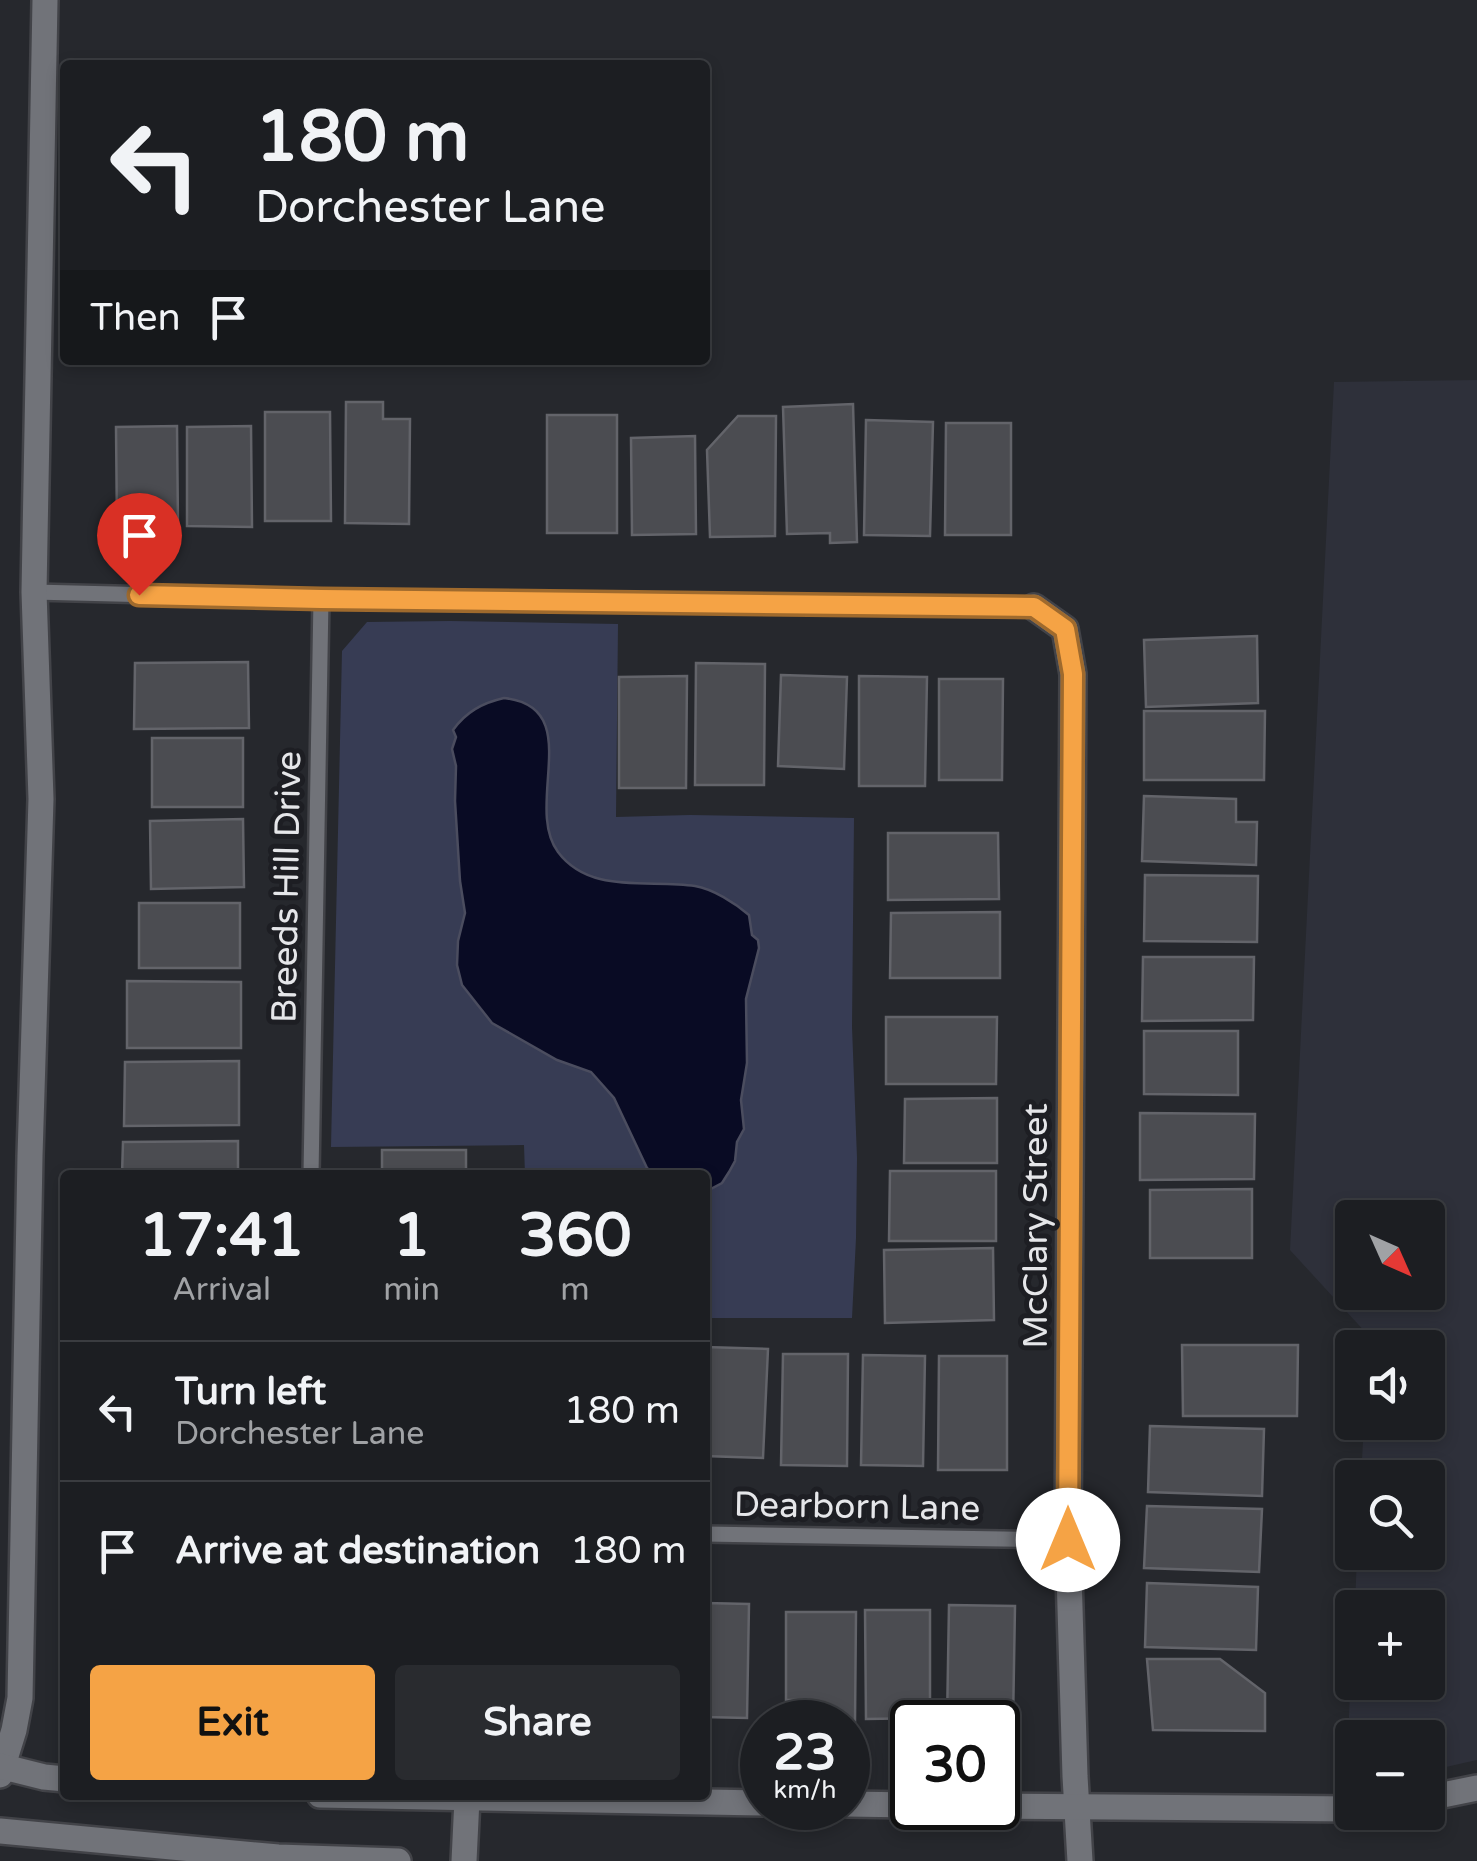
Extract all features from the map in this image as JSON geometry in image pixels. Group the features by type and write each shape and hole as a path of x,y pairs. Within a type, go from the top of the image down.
{"street":[{"path":"45,0 34,592 40,799 20,1698 1,1769 60,1779"},
{"name":"McClary Street","path":"1034,607 1065,629 1073,674 1068,1540 1080,1861"},
{"path":"1445,1795 1477,1788"},
{"path":"464,1861 467,1800"},
{"path":"565,1800 740,1802"},
{"path":"1020,1806 1335,1809"},
{"path":"0,1831 278,1857 398,1861"}],"lane":[{"path":"34,592 1034,607"},
{"name":"Breeds Hill Drive","path":"311,1170 321,599"},
{"name":"Dearborn Lane","path":"710,1534 1068,1540"}],"shaded area":[{"path":"1477,380 1477,1760 1445,1767 1445,1720 1349,1720 1350,1700 1445,1700 1445,1590 1356,1590 1356,1570 1445,1570 1445,1460 1362,1460 1363,1440 1445,1440 1445,1330 1363,1330 1345,1310 1445,1310 1445,1200 1335,1200 1335,1299 1290,1250 1334,382"},
{"path":"367,622 618,624 616,817 854,818 852,1027 857,1158 852,1318 710,1318 710,1170 525,1170 524,1145 331,1147 342,651"},
{"path":"504,698 529,705 543,719 548,738 549,832 558,852 571,866 603,880 702,888 724,897 749,915 759,948 746,999 747,1063 741,1100 744,1129 729,1172 722,1183 710,1189 710,1170 649,1170 614,1098 591,1072 557,1060 492,1023 462,985 457,965 458,941 465,913 453,730 475,709"}],"building":[{"path":"346,402 383,402 383,419 410,419 409,524 345,523"},
{"path":"853,404 857,542 830,543 830,533 787,534 783,407"},
{"path":"265,412 330,412 331,521 265,521"},
{"path":"547,415 617,415 617,533 547,533"},
{"path":"738,416 776,416 775,536 710,537 707,450"},
{"path":"866,420 933,422 930,536 864,535"},
{"path":"946,423 1011,423 1011,535 945,535"},
{"path":"177,426 178,527 117,528 116,427"},
{"path":"251,426 252,527 187,526 187,427"},
{"path":"695,436 696,534 632,535 631,438"},
{"path":"1257,636 1258,703 1146,707 1144,640"},
{"path":"248,662 249,728 134,729 135,663"},
{"path":"696,663 765,664 764,785 695,785"},
{"path":"781,675 847,677 844,769 778,766"},
{"path":"687,676 686,788 619,788 619,677"},
{"path":"859,676 927,677 925,786 859,786"},
{"path":"939,679 1003,679 1002,780 939,780"},
{"path":"1144,711 1265,711 1264,780 1144,780"},
{"path":"152,738 243,738 243,807 152,807"},
{"path":"1144,796 1236,799 1236,822 1257,822 1256,865 1142,861"},
{"path":"243,819 244,887 151,889 150,821"},
{"path":"888,833 998,833 999,899 888,900"},
{"path":"1145,875 1258,876 1257,942 1144,941"},
{"path":"139,903 240,903 240,968 139,968"},
{"path":"1000,912 1000,978 890,978 891,913"},
{"path":"1143,957 1254,957 1253,1020 1142,1021"},
{"path":"127,981 241,982 241,1048 127,1048"},
{"path":"886,1017 997,1017 996,1084 886,1084"},
{"path":"1144,1031 1238,1031 1238,1095 1144,1094"},
{"path":"239,1061 239,1125 124,1126 125,1062"},
{"path":"997,1098 997,1163 904,1163 905,1099"},
{"path":"1140,1113 1255,1114 1254,1179 1140,1180"},
{"path":"238,1141 238,1170 122,1170 123,1142"},
{"path":"382,1150 466,1150 466,1170 382,1170"},
{"path":"890,1171 996,1171 996,1241 889,1241"},
{"path":"1252,1189 1252,1258 1150,1258 1150,1190"},
{"path":"993,1248 994,1320 885,1323 884,1250"},
{"path":"1182,1345 1298,1345 1297,1416 1183,1416"},
{"path":"710,1347 768,1349 763,1458 710,1456"},
{"path":"783,1354 848,1354 847,1466 781,1465"},
{"path":"863,1355 925,1356 923,1466 861,1465"},
{"path":"939,1356 1007,1356 1007,1470 938,1470"},
{"path":"1150,1426 1264,1429 1262,1496 1148,1492"},
{"path":"1147,1506 1262,1509 1259,1572 1144,1568"},
{"path":"1147,1583 1258,1587 1256,1650 1145,1647"},
{"path":"710,1603 749,1604 747,1700 740,1700 740,1718 710,1717"},
{"path":"949,1605 1015,1606 1013,1700 947,1700"},
{"path":"865,1610 930,1610 930,1700 890,1700 890,1719 870,1719 870,1700 866,1700"},
{"path":"786,1612 856,1612 855,1700 786,1700"},
{"path":"1147,1659 1220,1659 1265,1693 1265,1731 1153,1730"}],"route":[{"path":"139,595 1034,607 1065,629 1073,674 1068,1540"}]}
